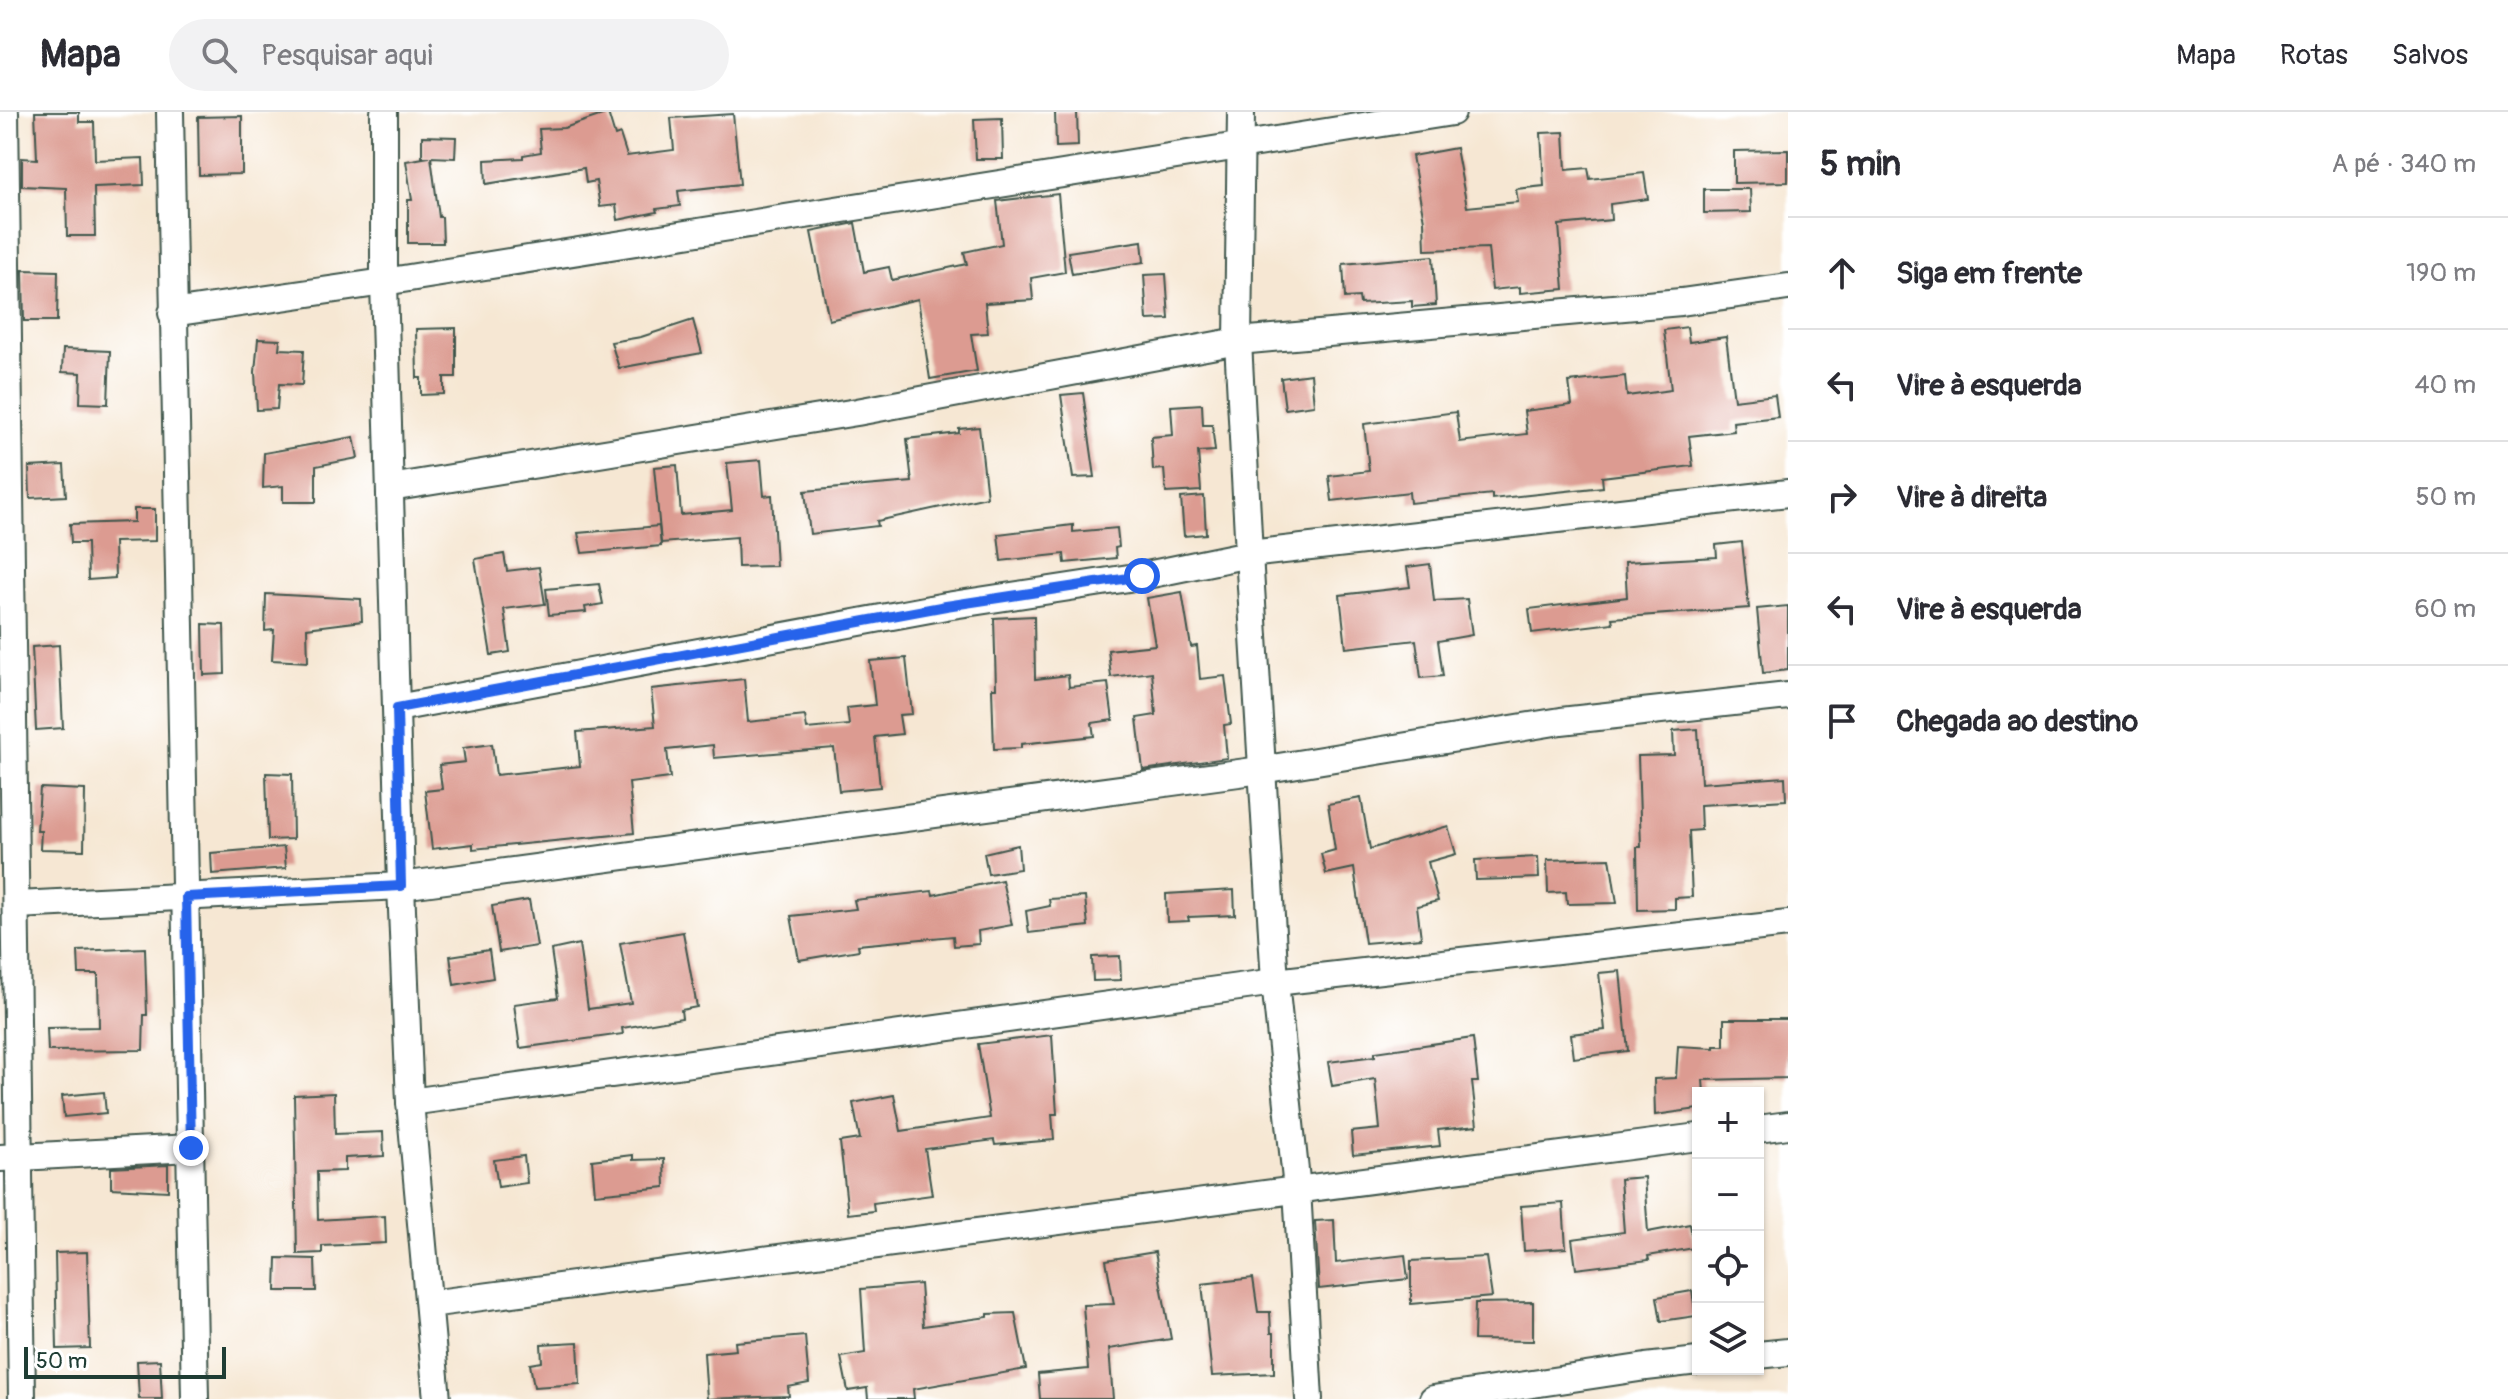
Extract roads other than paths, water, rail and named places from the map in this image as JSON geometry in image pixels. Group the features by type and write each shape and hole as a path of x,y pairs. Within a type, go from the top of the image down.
{"street":[{"path":"5,112 17,905 10,1158 22,1399"},
{"path":"170,112 195,1399"},
{"path":"384,112 384,282 401,886 410,1102 437,1399"},
{"path":"1241,112 1238,341 1249,554 1275,982 1297,1189 1309,1399"},
{"path":"172,313 1452,112"},
{"path":"390,488 857,412 1238,341 1681,302 1788,287"},
{"path":"397,708 946,606 1142,576 1249,554 1788,493"},
{"path":"17,905 401,886 1261,770 1561,721 1788,696"},
{"path":"410,1102 1275,982 1788,924"},
{"path":"1764,1128 1788,1125"},
{"path":"429,1304 1692,1138"},
{"path":"10,1158 191,1148"},
{"path":"1764,1354 1788,1352"},
{"path":"1433,1399 1692,1362"}]}
